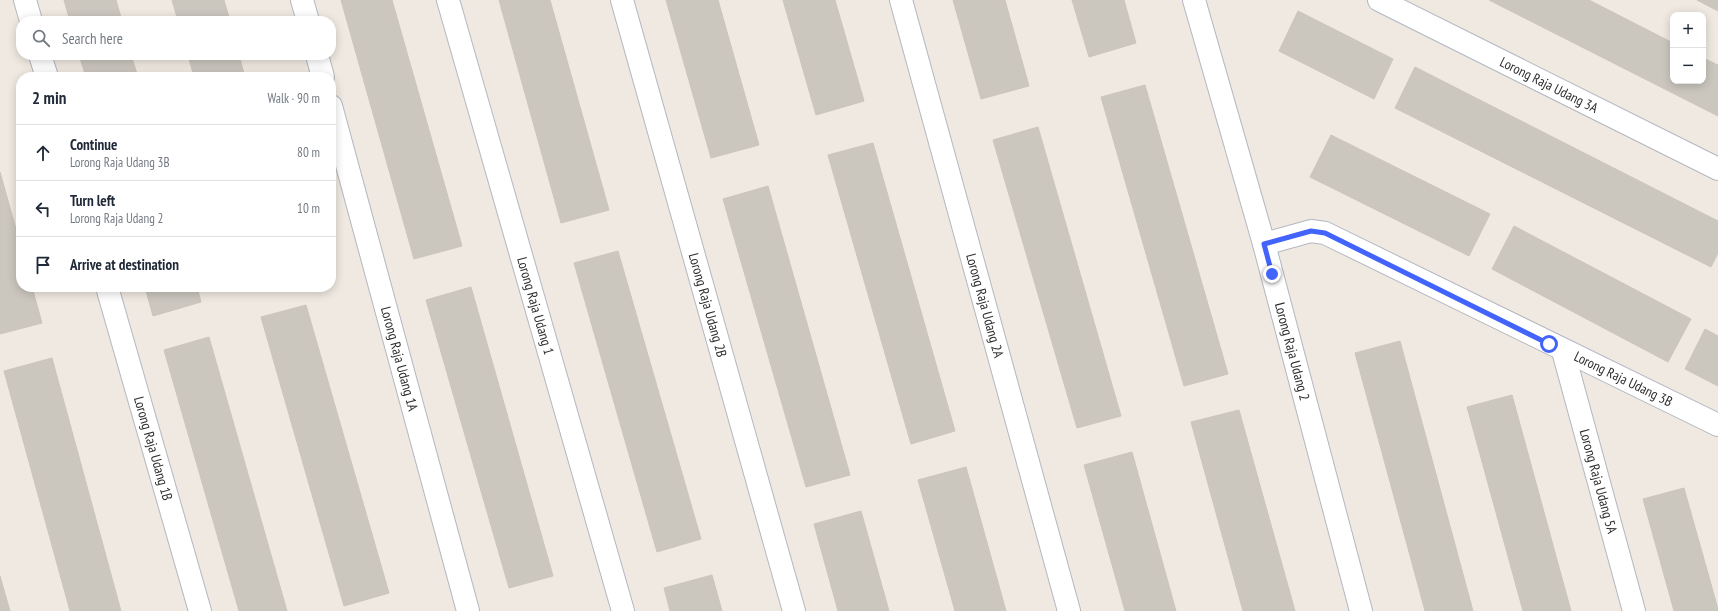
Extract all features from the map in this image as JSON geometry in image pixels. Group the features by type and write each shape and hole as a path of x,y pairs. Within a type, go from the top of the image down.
{"street":[{"path":"25,0 30,16"},
{"path":"302,0 307,16"},
{"name":"Lorong Raja Udang 1","path":"448,0 623,611"},
{"name":"Lorong Raja Udang 2B","path":"622,0 794,611"},
{"name":"Lorong Raja Udang 2A","path":"901,0 1069,611"},
{"name":"Lorong Raja Udang 2","path":"1194,0 1264,244 1361,611"},
{"name":"Lorong Raja Udang 3A","path":"1379,0 1718,169"},
{"path":"42,60 45,72"},
{"path":"318,60 322,72"},
{"name":"Lorong Raja Udang 1A","path":"336,124 468,611"},
{"name":"Lorong Raja Udang 3B","path":"1264,244 1311,231 1325,233 1563,351 1718,425"},
{"name":"Lorong Raja Udang 1B","path":"108,292 200,611"},
{"name":"Lorong Raja Udang 5A","path":"1563,351 1634,611"}],"building":[{"path":"64,0 116,0 121,16 69,16"},
{"path":"172,0 224,0 229,16 177,16"},
{"path":"341,0 392,0 462,246 414,259"},
{"path":"499,0 550,0 609,210 561,223"},
{"path":"666,0 718,0 759,145 711,158"},
{"path":"783,0 835,0 864,101 816,115"},
{"path":"953,0 1005,0 1029,86 981,99"},
{"path":"1072,0 1124,0 1136,43 1089,57"},
{"path":"1489,0 1589,0 1670,41 1670,84 1706,84 1706,59 1718,65 1718,116"},
{"path":"1697,0 1718,0 1718,11"},
{"path":"1298,11 1393,59 1374,99 1279,51"},
{"path":"81,60 133,60 136,72 84,72"},
{"path":"189,60 240,60 244,72 193,72"},
{"path":"1415,67 1718,221 1718,253 1711,267 1395,108"},
{"path":"1145,85 1228,374 1184,386 1101,97"},
{"path":"1038,127 1121,416 1077,428 993,140"},
{"path":"1331,135 1490,214 1469,256 1310,177"},
{"path":"873,143 955,431 911,444 828,155"},
{"path":"0,172 16,229 16,292 33,292 42,323 0,334"},
{"path":"768,186 850,475 806,487 723,199"},
{"path":"1514,226 1691,319 1668,362 1492,269"},
{"path":"618,251 701,539 657,552 574,263"},
{"path":"471,287 553,576 509,588 426,300"},
{"path":"146,292 198,292 201,302 153,316"},
{"path":"306,305 389,593 344,606 261,317"},
{"path":"1705,329 1718,336 1718,386 1685,369"},
{"path":"209,337 287,611 239,611 164,350"},
{"path":"1400,341 1473,611 1425,611 1355,353"},
{"path":"52,358 121,611 70,611 4,371"},
{"path":"1512,395 1571,611 1523,611 1467,407"},
{"path":"1239,410 1295,611 1243,611 1191,422"},
{"path":"1132,452 1176,611 1125,611 1084,465"},
{"path":"966,467 1006,611 955,611 918,480"},
{"path":"1684,488 1718,611 1674,611 1643,499"},
{"path":"861,511 889,611 838,611 814,524"},
{"path":"712,575 722,611 670,611 664,588"},
{"path":"0,576 10,611 0,611"}],"route":[{"path":"1272,274 1264,244 1311,231 1325,233 1549,344"}]}
